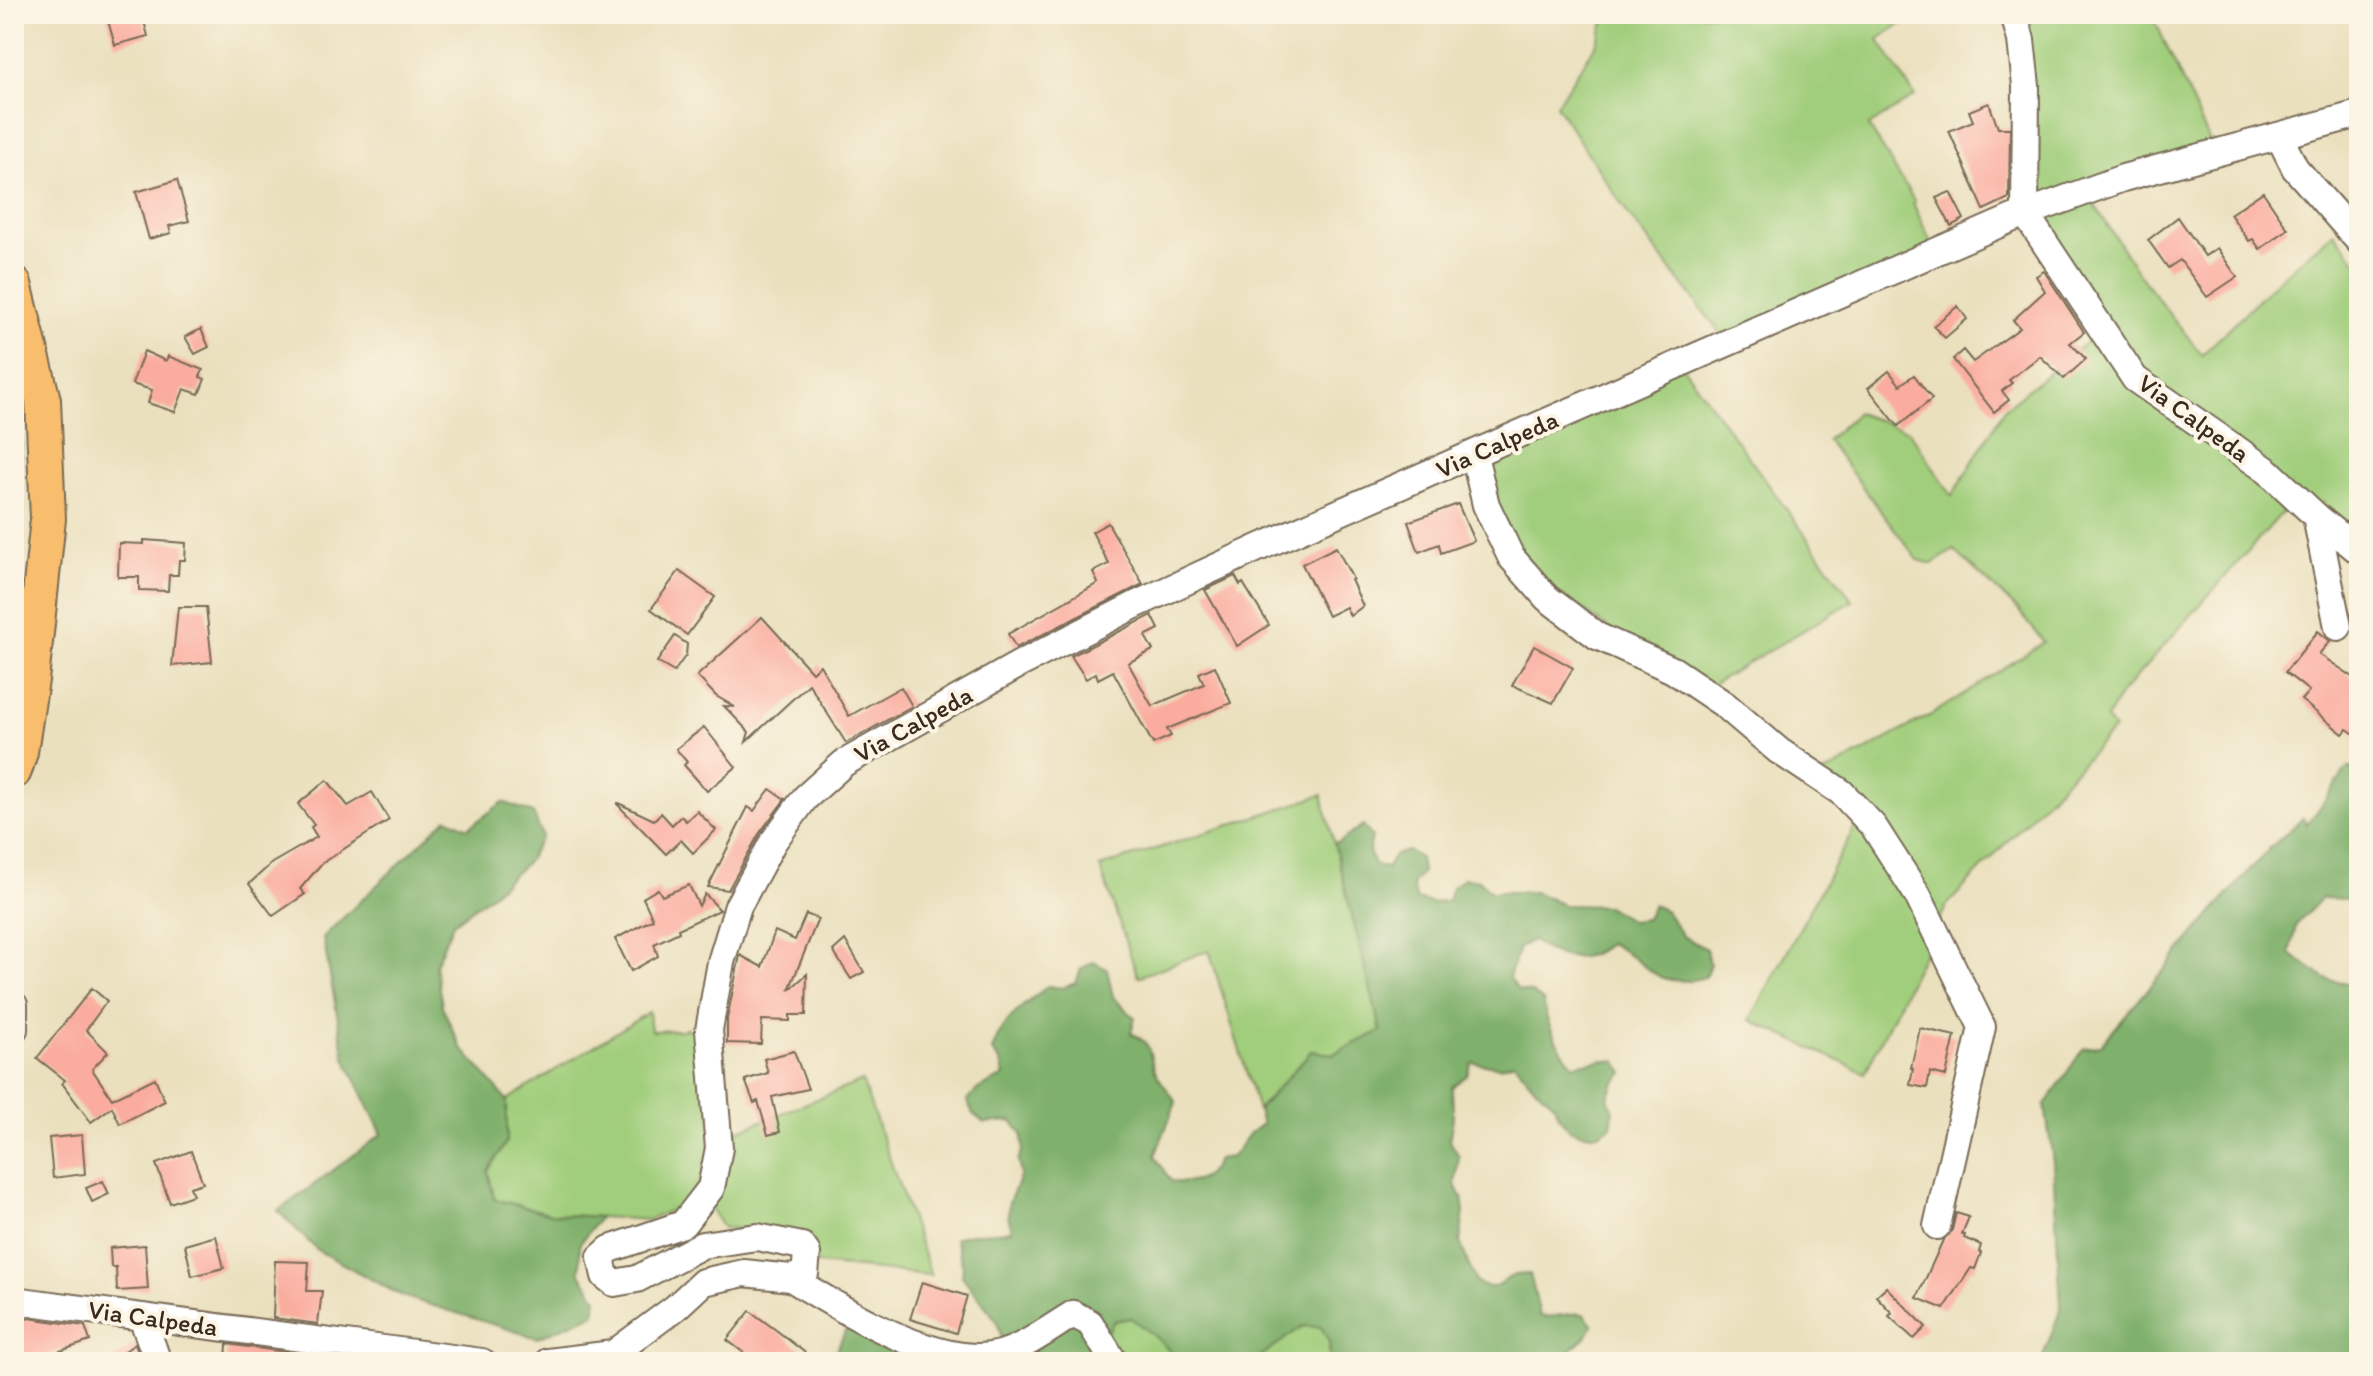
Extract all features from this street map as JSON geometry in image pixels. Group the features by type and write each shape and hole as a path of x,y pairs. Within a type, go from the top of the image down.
{"main road":[{"path":"14,284 43,400 48,519 31,680 20,752 14,771"}],"street":[{"path":"2014,14 2021,40 2026,86 2025,213"},
{"name":"Via Calpeda","path":"791,1278 805,1274 807,1253 802,1246 757,1237 702,1245 637,1279 614,1283 605,1276 601,1257 610,1249 683,1224 711,1188 719,1148 709,1030 721,962 738,906 773,842 805,798 844,763 1018,665 1137,604 1258,548 2025,213 2123,178 2359,114"},
{"path":"2279,136 2295,168 2359,241"},
{"name":"Via Calpeda","path":"2025,213 2135,379 2268,471 2359,551"},
{"path":"1474,455 1486,505 1511,557 1547,598 1597,636 1673,670 1725,705 1779,751 1841,792 1874,827 1917,894 1982,1027 1937,1226"},
{"path":"2316,516 2338,627"},
{"path":"14,1005 14,1029"},
{"path":"548,1362 613,1354 675,1308 703,1282 744,1273 791,1278 917,1346 970,1358 999,1354 1073,1314 1090,1323 1114,1362"},
{"name":"Via Calpeda","path":"14,1300 482,1362"},
{"path":"142,1317 158,1362"}],"green space":[{"path":"1607,14 1917,14 1878,39 1915,96 1869,126 1915,202 1936,254 1727,342 1630,217 1556,105 1597,43"},
{"path":"2009,14 2152,14 2215,153 2091,199 2138,273 2202,355 2277,281 2334,232 2359,265 2359,550 2296,497 2121,694 2106,719 2114,729 1947,905 1865,1073 1750,1020 1862,814 1819,776 1931,715 2044,642 2019,611 1954,550 1932,564 1918,560 1827,440 1857,413 1909,431 1952,496 2005,408 2098,333 2026,213"},
{"path":"1681,364 1853,601 1704,689 1660,665 1528,571 1473,453"},
{"path":"14,384 23,445 14,502"},
{"path":"2348,768 2359,769 2359,888 2352,899 2322,898 2296,925 2290,954 2326,979 2359,987 2359,1362 2041,1362 2061,1308 2053,1162 2045,1105 2083,1049 2101,1045 2270,848 2303,818 2306,825"},
{"path":"1322,795 1381,1031 1333,1054 1311,1051 1258,1110 1209,950 1138,977 1100,867"},
{"path":"503,802 533,813 542,836 527,862 453,923 435,965 442,1006 460,1046 507,1100 507,1141 488,1171 494,1199 551,1214 600,1217 580,1243 580,1274 597,1298 594,1314 537,1338 402,1296 317,1250 278,1211 382,1134 345,1058 323,937 447,818 468,828"},
{"path":"1363,825 1372,837 1369,851 1374,865 1387,868 1394,855 1408,851 1420,858 1422,872 1412,885 1416,899 1432,903 1448,901 1452,887 1464,878 1479,880 1491,892 1535,892 1563,905 1607,906 1631,921 1646,919 1653,905 1666,911 1682,936 1706,949 1710,964 1705,977 1687,981 1662,977 1609,943 1590,955 1580,957 1551,952 1532,940 1519,948 1509,977 1518,990 1532,993 1543,1001 1554,1035 1568,1059 1574,1065 1616,1061 1624,1073 1614,1083 1608,1097 1613,1112 1611,1126 1599,1134 1583,1134 1569,1129 1559,1117 1554,1104 1514,1062 1501,1067 1472,1062 1467,1075 1452,1087 1450,1139 1459,1156 1455,1185 1462,1197 1464,1212 1460,1242 1476,1283 1494,1287 1515,1275 1530,1274 1540,1316 1584,1314 1593,1325 1586,1337 1556,1362 1330,1362 1329,1342 1321,1327 1303,1326 1253,1362 1180,1362 1131,1318 1114,1321 1099,1346 1095,1362 977,1362 1003,1343 997,1321 962,1276 963,1266 955,1238 1012,1230 1008,1216 1009,1202 1021,1175 1018,1161 1023,1148 1022,1134 1012,1121 984,1123 973,1114 967,1100 978,1089 1004,1076 1001,1062 992,1051 1001,1030 1022,1007 1048,986 1062,988 1076,983 1081,969 1093,962 1107,969 1113,997 1135,1018 1131,1033 1148,1047 1157,1075 1176,1102 1155,1156 1171,1181 1186,1183 1205,1177 1218,1159 1232,1157 1250,1133 1262,1124 1258,1110 1311,1051 1333,1054 1381,1031 1334,843"},
{"path":"649,1012 651,1031 685,1028 709,1035 712,1152 701,1180 682,1205 649,1220 551,1214 494,1199 488,1171 507,1141 507,1100"},
{"path":"862,1081 931,1275 808,1263 796,1232 723,1228 710,1208 720,1190 737,1131"},
{"path":"1132,1318 1180,1362 1095,1362 1099,1346 1114,1321"},
{"path":"849,1323 949,1362 831,1362"},
{"path":"1302,1326 1321,1327 1329,1341 1330,1362 1253,1362"}],"building":[{"path":"106,14 142,14 148,36 115,45"},
{"path":"1989,103 1998,128 2010,128 2009,198 1984,210 1949,131 1973,121 1969,111"},
{"path":"177,180 189,221 169,226 171,233 149,239 136,192"},
{"path":"1950,192 1964,219 1951,226 1936,198"},
{"path":"2263,192 2288,229 2260,249 2253,239 2249,241 2230,214"},
{"path":"2178,217 2205,256 2217,248 2237,277 2207,297 2180,260 2168,268 2148,240"},
{"path":"2044,271 2084,332 2070,343 2086,359 2064,379 2040,356 2009,380 2012,383 2002,391 2009,400 1994,412 1953,359 1963,350 1973,362 2020,328 2013,320 2045,291 2036,276"},
{"path":"1958,306 1967,319 1945,338 1933,326"},
{"path":"201,329 209,347 195,354 185,337"},
{"path":"144,351 166,361 168,356 203,370 200,377 205,379 199,394 184,389 175,412 148,403 152,390 132,384"},
{"path":"1889,371 1900,385 1914,375 1932,399 1898,426 1868,388"},
{"path":"1458,504 1474,541 1441,553 1439,544 1419,552 1408,522"},
{"path":"1108,523 1143,584 1016,648 1008,634 1098,583 1093,572 1109,564 1092,532"},
{"path":"144,540 186,543 185,560 179,560 178,575 169,575 168,591 139,590 139,577 118,577 119,543 144,544"},
{"path":"1336,547 1363,606 1350,616 1346,607 1328,616 1302,564"},
{"path":"679,571 715,597 687,635 651,609"},
{"path":"1235,576 1240,585 1243,583 1269,625 1237,646 1205,590"},
{"path":"178,607 206,607 212,662 172,666"},
{"path":"1152,615 1159,629 1145,636 1153,650 1128,663 1152,706 1204,684 1199,673 1215,666 1231,703 1167,729 1171,736 1153,744 1113,671 1098,679 1096,673 1086,679 1071,656"},
{"path":"762,617 812,672 820,665 849,716 901,687 912,706 846,743 809,684 746,742 749,732 724,706 735,707 716,696 697,676"},
{"path":"2318,631 2330,641 2319,654 2359,681 2359,737 2347,729 2343,734 2301,700 2309,691 2285,672"},
{"path":"675,636 687,644 686,655 674,672 657,662"},
{"path":"1534,646 1573,668 1553,703 1512,685"},
{"path":"704,727 736,767 707,791 684,765 687,762 676,749"},
{"path":"327,780 348,806 372,792 389,820 322,863 300,889 305,894 273,916 249,884 272,863 317,837 311,827 314,825 298,804"},
{"path":"770,789 785,799 759,834 728,890 708,887 748,807 754,811"},
{"path":"618,803 654,820 661,813 672,825 681,816 686,821 697,811 716,830 693,853 681,840 666,854"},
{"path":"689,885 699,906 705,894 720,910 654,944 658,956 631,971 615,939 653,919 643,898 658,889 662,896"},
{"path":"806,914 818,919 789,990 807,974 806,1015 790,1015 790,1021 762,1020 761,1044 727,1043 727,1019 740,955 762,967 775,931 795,940"},
{"path":"845,940 864,972 851,979 833,951"},
{"path":"92,988 107,1001 86,1030 108,1052 92,1069 112,1099 155,1078 165,1101 120,1124 112,1107 91,1122 62,1083 65,1080 37,1058"},
{"path":"1920,1028 1955,1036 1946,1076 1930,1072 1927,1088 1910,1085"},
{"path":"794,1051 808,1089 772,1097 780,1132 768,1135 758,1101 754,1103 745,1080 768,1073 764,1059"},
{"path":"82,1135 85,1174 53,1178 49,1138"},
{"path":"191,1151 203,1183 190,1187 193,1195 170,1203 156,1164"},
{"path":"103,1181 109,1194 92,1202 86,1188"},
{"path":"1956,1213 1969,1217 1962,1234 1964,1238 1981,1245 1981,1253 1975,1269 1971,1268 1944,1309 1917,1298 1943,1240 1952,1230"},
{"path":"216,1236 224,1268 192,1276 185,1245"},
{"path":"145,1245 148,1289 117,1291 116,1267 111,1267 110,1248"},
{"path":"275,1261 309,1262 307,1291 322,1291 318,1324 273,1318"},
{"path":"922,1282 967,1296 956,1333 910,1319"},
{"path":"1886,1287 1926,1327 1914,1339 1889,1316 1892,1313 1876,1296"},
{"path":"750,1311 817,1362 756,1362 727,1340"},
{"path":"29,1318 85,1326 90,1341 27,1362 14,1362 14,1324"},
{"path":"135,1344 141,1362 109,1362"},
{"path":"227,1344 343,1360 343,1362 226,1362"}]}
